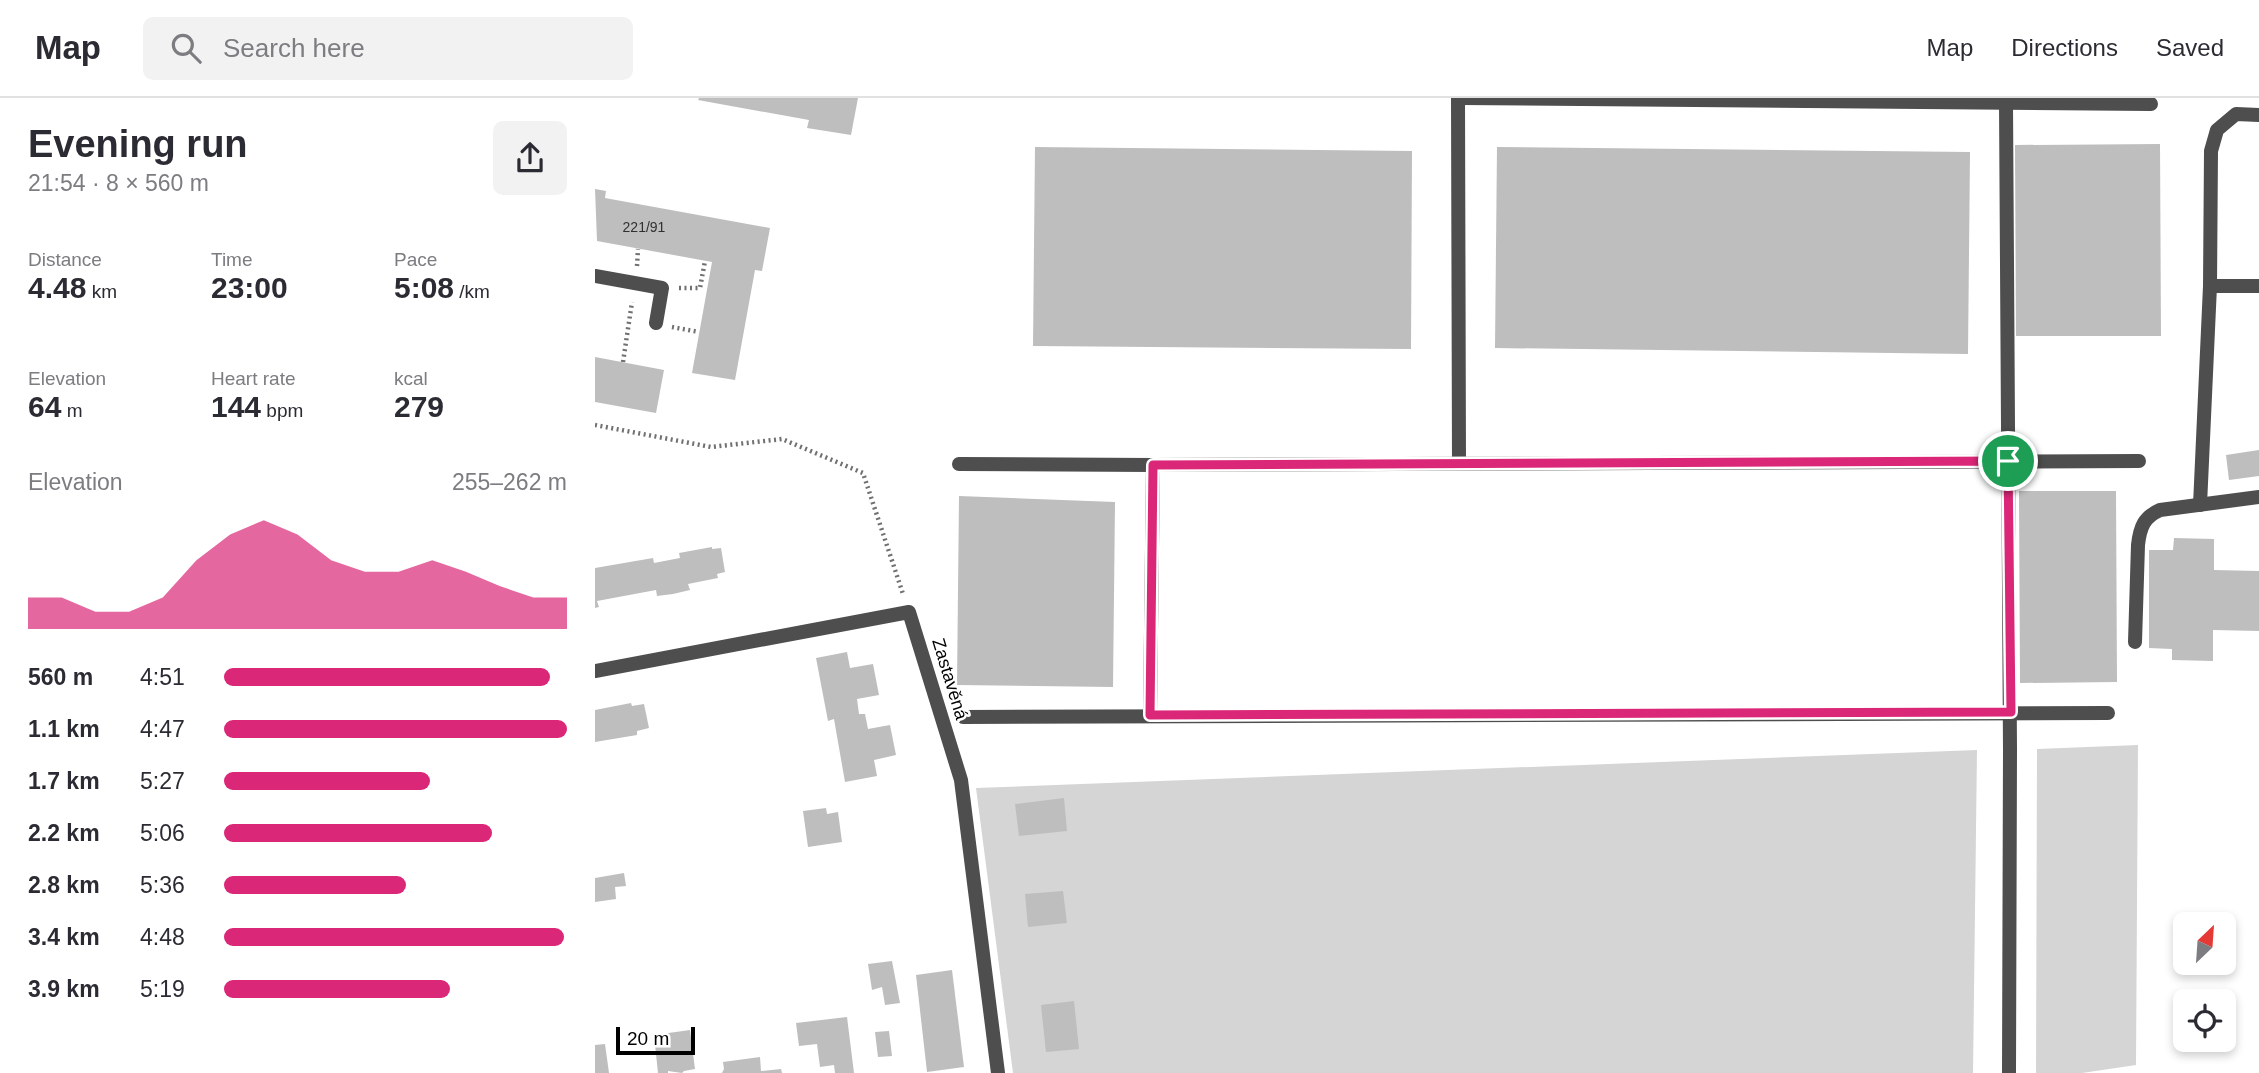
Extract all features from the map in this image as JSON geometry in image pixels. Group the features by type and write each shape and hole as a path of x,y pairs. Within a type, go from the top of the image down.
{"street":[{"path":"1459,463 1459,98 2151,104"},
{"path":"2006,103 2011,712 2008,1073"},
{"path":"2200,505 2210,286 2211,151 2217,130 2236,114 2259,115"},
{"path":"595,276 662,288 656,323"},
{"path":"2210,286 2259,286"},
{"path":"958,464 2139,461"},
{"path":"1150,715 1153,465"},
{"path":"2135,642 2138,545 2140,532 2150,514 2160,510 2259,497"},
{"path":"595,671 908,612"},
{"name":"Zastavěná","path":"908,612 961,780 998,1073"},
{"path":"963,716 2108,713"}],"path":[{"path":"662,288 700,288 705,261"},
{"path":"595,425 711,447 782,439 863,472 908,612"}],"shaded area":[{"path":"2138,745 2136,1065 2082,1073 2036,1073 2037,749"},
{"path":"1977,750 1973,1073 1013,1073 976,788"}],"building":[{"path":"858,98 851,135 807,128 809,120 698,100"},
{"path":"2160,144 2161,336 2016,336 2015,145"},
{"path":"1035,147 1412,151 1411,349 1033,346"},
{"path":"1497,147 1970,152 1968,354 1495,348"},
{"path":"595,189 606,191 605,198 770,228 762,271 755,270 735,380 692,373 712,262 597,241"},
{"path":"595,357 664,370 656,413 595,402"},
{"path":"2259,450 2259,476 2229,480 2226,455"},
{"path":"2019,491 2116,491 2117,682 2020,683"},
{"path":"959,496 1115,502 1113,687 957,685"},
{"path":"2174,538 2214,539 2214,570 2259,571 2259,631 2213,630 2213,661 2172,660 2172,649 2149,648 2149,550 2173,550"},
{"path":"721,548 725,572 717,574 718,578 688,584 690,590 673,594 657,596 656,590 597,601 599,607 595,608 595,568 653,558 654,563 680,558 679,553"},
{"path":"847,652 850,668 873,664 879,695 857,699 859,714 865,714 868,729 890,725 896,755 874,760 877,776 845,782 834,719 828,721 816,658"},
{"path":"631,703 632,706 644,704 649,728 637,731 637,735 595,742 595,710"},
{"path":"1064,798 1067,831 1019,836 1015,804"},
{"path":"826,808 827,814 838,812 842,842 808,847 803,811"},
{"path":"624,873 626,886 615,887 616,899 595,902 595,878"},
{"path":"1063,891 1067,923 1028,927 1025,894"},
{"path":"892,961 900,1003 885,1005 882,987 872,990 868,964"},
{"path":"952,970 964,1067 927,1072 916,975"},
{"path":"1074,1001 1079,1049 1046,1052 1041,1005"},
{"path":"847,1017 854,1073 835,1073 834,1065 820,1067 817,1044 799,1046 796,1023"},
{"path":"690,1030 695,1069 682,1073 658,1073 654,1035"},
{"path":"889,1031 892,1056 878,1057 875,1032"},
{"path":"605,1044 609,1073 595,1073 595,1045"},
{"path":"760,1057 761,1071 781,1069 782,1073 722,1073 723,1062"}],"route":[{"path":"2008,461 2011,712 1150,715 1153,465 2008,461"}]}
